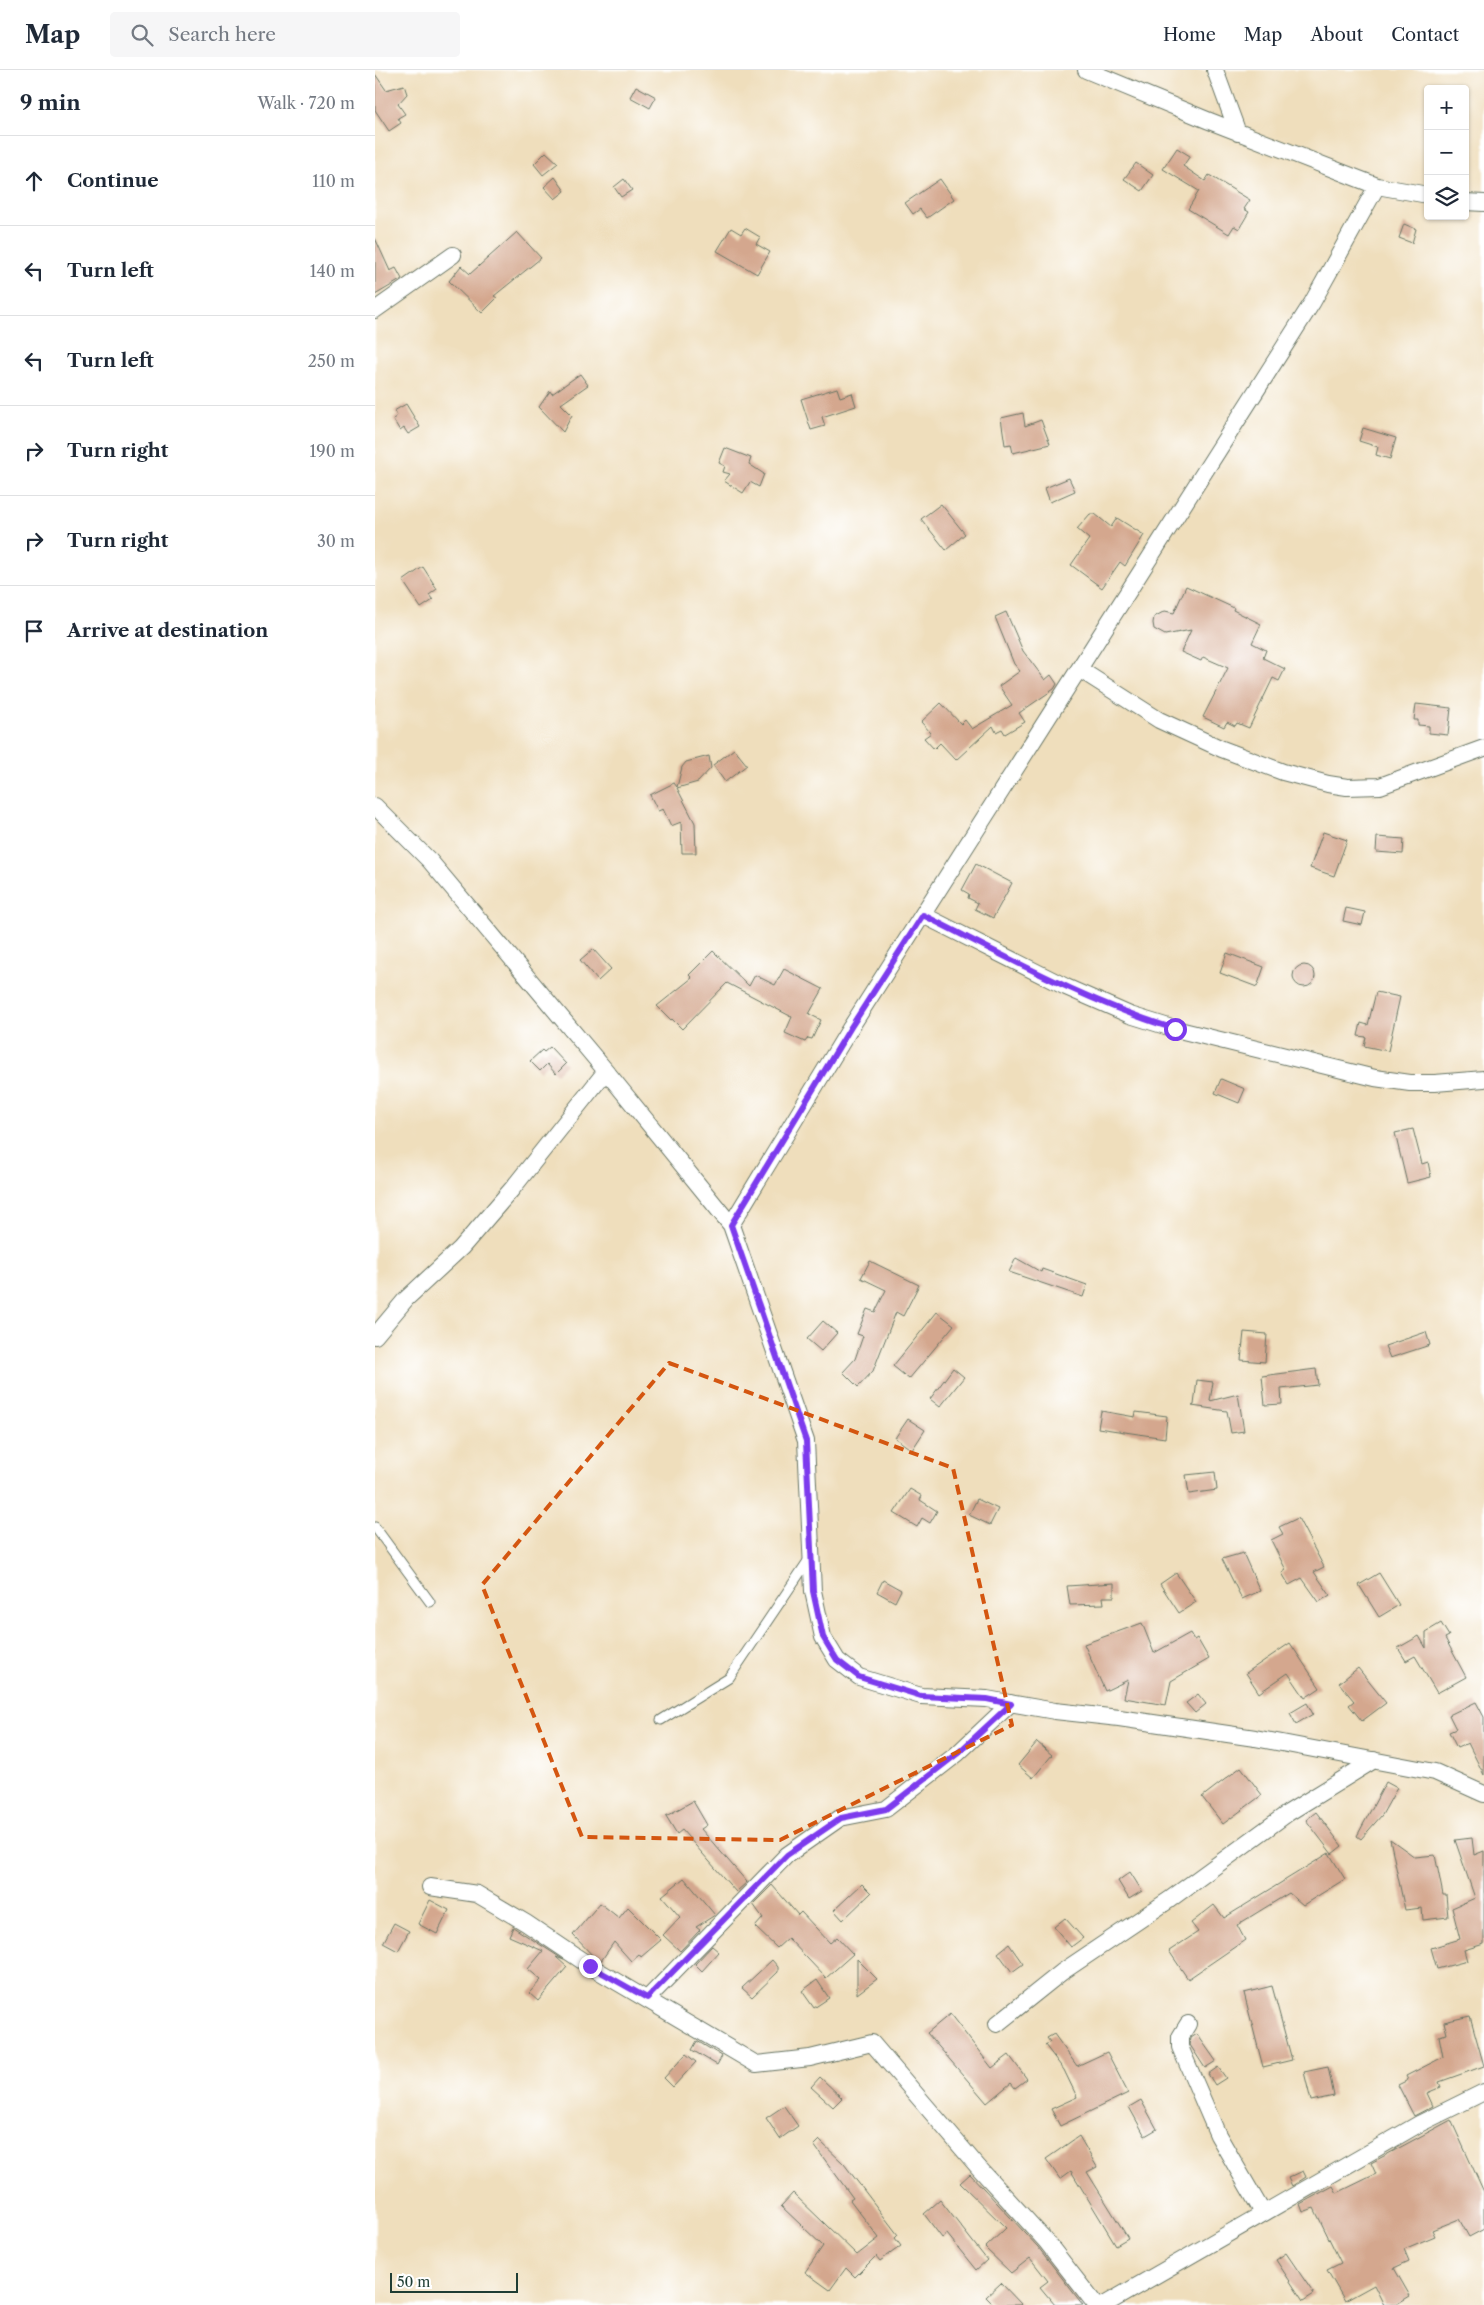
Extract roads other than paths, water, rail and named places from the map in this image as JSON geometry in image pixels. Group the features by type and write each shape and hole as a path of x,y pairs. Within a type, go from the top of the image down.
{"street":[{"path":"1086,70 1377,186 1424,194"},
{"path":"1215,70 1238,132"},
{"path":"731,1225 851,1027 1312,303 1377,186"},
{"path":"1469,202 1484,203"},
{"path":"375,310 453,255"},
{"path":"1079,669 1159,720 1204,741 1283,772 1328,784 1347,787 1380,786 1484,748"},
{"path":"375,806 431,861 731,1225 806,1441 813,1591 823,1637 837,1660 859,1677 921,1696 987,1699 1255,1738 1435,1772 1484,1794"},
{"path":"923,915 1066,987 1130,1015 1175,1029 1384,1079 1435,1084 1484,1079"},
{"path":"375,1336 406,1299 473,1234 512,1189 606,1071"},
{"path":"647,1998 787,1855 841,1818 886,1809 957,1754 1011,1704"},
{"path":"997,2024 1062,1972 1169,1900 1288,1813 1373,1760"},
{"path":"430,1887 477,1894 526,1923 590,1966 756,2064 810,2058 872,2043 979,2168 1046,2240 1096,2305"},
{"path":"1188,2024 1180,2037 1180,2047 1218,2135 1263,2213"},
{"path":"1104,2305 1419,2124 1484,2092"}],"lane":[{"path":"375,1528 430,1602"},
{"path":"661,1720 729,1678 811,1555"}]}
